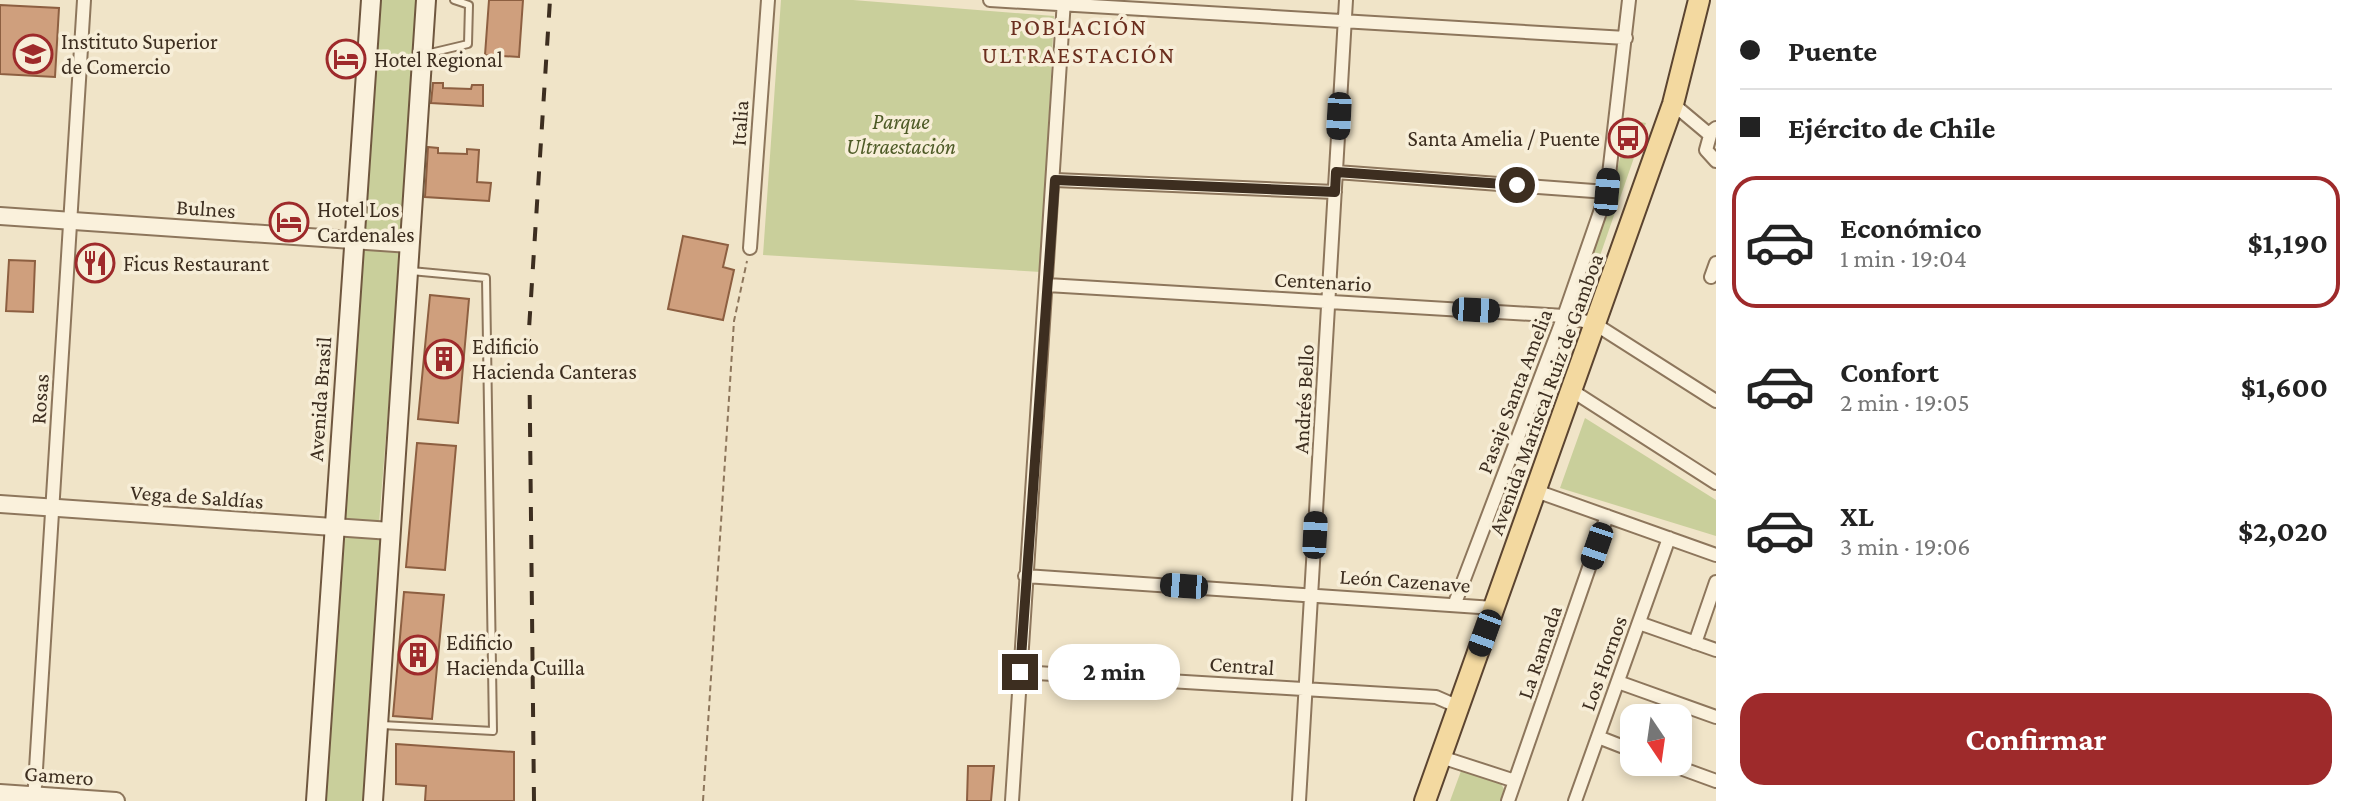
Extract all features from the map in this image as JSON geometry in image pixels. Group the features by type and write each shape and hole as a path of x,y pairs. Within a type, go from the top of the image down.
{"main road":[{"name":"Avenida Brasil","path":"316,801 371,0"},
{"path":"373,801 426,0"},
{"name":"Avenida Mariscal Ruiz de Gamboa","path":"1425,801 1673,104 1699,0"}],"street":[{"name":"Rosas","path":"34,798 84,0"},
{"name":"Italia","path":"750,248 768,0"},
{"path":"990,0 1626,38"},
{"name":"Andrés Bello","path":"1299,801 1346,0"},
{"name":"Pasaje Santa Amelia","path":"1455,603 1564,316 1607,192 1629,0"},
{"path":"1012,801 1025,576 1055,180 1064,3"},
{"path":"1673,104 1713,132 1706,150 1716,161"},
{"path":"1336,172 1607,192"},
{"path":"1055,180 1335,192"},
{"name":"Bulnes","path":"0,216 410,244"},
{"path":"1711,277 1716,263"},
{"name":"Centenario","path":"1047,285 1564,316 1595,324 1716,401"},
{"path":"1571,390 1716,483"},
{"path":"1536,491 1716,555"},
{"name":"Vega de Saldías","path":"0,504 391,531"},
{"name":"La Ramada","path":"1508,801 1607,516"},
{"name":"Los Hornos","path":"1576,801 1669,538"},
{"name":"León Cazenave","path":"1025,576 1494,608"},
{"path":"1695,643 1716,582"},
{"path":"1639,623 1716,650"},
{"name":"Central","path":"1020,672 1436,697 1459,707"},
{"path":"1618,682 1716,717"},
{"path":"1598,737 1620,746"},
{"path":"1441,757 1515,781"},
{"path":"1692,772 1716,781"},
{"name":"Gamero","path":"0,793 34,798 116,801"}],"lane":[{"path":"422,55 468,44 469,3 454,0"},
{"path":"378,725 493,731 486,278 408,271"}],"path":[{"path":"703,801 734,321 750,248"}],"green space":[{"path":"378,0 417,0 402,237 362,235"},
{"name":"Parque Ultraestación","path":"781,0 853,0 1054,16 1041,272 763,255"},
{"path":"1629,120 1646,123 1584,302 1572,300 1614,183"},
{"path":"363,248 401,250 379,523 340,521"},
{"path":"1585,418 1716,500 1716,536 1560,488"},
{"path":"340,533 385,535 367,801 322,801"},
{"path":"1461,771 1501,784 1504,789 1500,801 1450,801"}],"building":[{"path":"489,0 523,0 519,57 485,55"},
{"path":"0,5 59,8 55,77 0,74"},
{"path":"433,83 443,83 443,88 471,89 472,85 483,85 483,106 431,103"},
{"path":"428,147 438,148 438,153 467,154 467,149 479,150 477,182 491,183 489,201 425,197"},
{"path":"683,236 728,245 723,267 734,270 723,320 668,309"},
{"path":"9,260 35,261 33,312 6,311"},
{"name":"Edificio Hacienda Canteras","path":"430,295 469,299 458,423 418,419"},
{"path":"417,443 456,446 445,570 406,567"},
{"name":"Edificio Hacienda Cuilla","path":"404,592 444,595 432,719 393,716"},
{"path":"396,744 514,752 514,801 425,801 426,786 396,784"},
{"path":"968,766 994,766 991,801 967,801"}],"railway":[{"path":"534,801 529,329 550,0"}],"place":[{"name":"Instituto Superior de Comercio","path":"33,54"},
{"name":"Hotel Regional","path":"346,59"},
{"name":"Santa Amelia / Puente","path":"1628,138"},
{"name":"Hotel Los Cardenales","path":"289,222"},
{"name":"Ficus Restaurant","path":"95,263"},
{"name":"Edificio Hacienda Canteras","path":"444,359"},
{"name":"Edificio Hacienda Cuilla","path":"418,655"}],"district":[{"name":"POBLACIÓN ULTRAESTACIÓN","path":"1079,41"}],"route":[{"path":"1020,672 1055,180 1335,192 1336,172 1517,185"}]}
